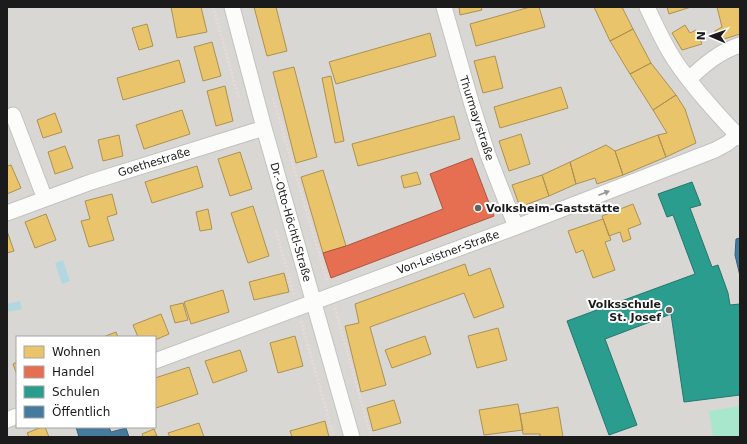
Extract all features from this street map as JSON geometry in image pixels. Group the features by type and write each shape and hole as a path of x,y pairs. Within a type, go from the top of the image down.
{"street":[{"name":"Dr.-Otto-Höchtl-Straße","path":"232,7 264,128 352,437"},
{"name":"Thurmayrstraße","path":"444,7 488,155 516,227"},
{"path":"647,7 670,53 716,112 739,136"},
{"path":"689,79 710,60 733,47 740,45"},
{"path":"12,115 45,199"},
{"name":"Goethestraße","path":"7,213 91,182 264,128"},
{"name":"Von-Leistner-Straße","path":"156,361 516,227 715,150 739,136"}],"path":[{"path":"213,7 241,103"},
{"path":"271,91 332,296 371,437"},
{"path":"274,224 334,437"}],"shaded area":[{"path":"7,7 740,7 740,437 7,437"}],"green space":[{"path":"740,406 740,437 713,437 709,411"}],"water":[{"path":"63,260 70,281 62,284 55,263"},
{"path":"20,301 22,309 7,312 7,304"}],"building: Wohnen":[{"path":"171,7 201,7 207,32 177,38"},
{"path":"254,7 276,7 287,51 267,56"},
{"path":"459,7 481,7 482,10 460,15"},
{"path":"530,7 539,7 545,27 476,46 470,24"},
{"path":"594,7 622,7 633,29 610,41"},
{"path":"667,7 691,7 669,14"},
{"path":"717,7 740,7 740,34 718,41 715,31 722,27"},
{"path":"147,24 153,46 139,50 132,28"},
{"path":"685,25 690,33 696,30 702,44 682,50 672,33"},
{"path":"633,29 651,63 630,74 610,41"},
{"path":"430,33 436,56 336,84 329,62"},
{"path":"212,42 221,76 203,81 194,47"},
{"path":"495,56 503,88 483,93 474,61"},
{"path":"179,60 185,82 123,100 117,78"},
{"path":"651,63 676,95 653,110 630,74"},
{"path":"294,67 317,157 296,163 273,72"},
{"path":"331,76 344,141 335,143 322,78"},
{"path":"225,86 233,121 216,126 207,91"},
{"path":"561,87 568,108 500,128 494,107"},
{"path":"676,95 685,109 696,143 666,157 658,135 667,133 653,110"},
{"path":"182,110 190,134 144,149 136,125"},
{"path":"55,113 62,132 43,138 37,120"},
{"path":"454,116 460,139 358,166 352,144"},
{"path":"521,134 530,164 509,171 499,141"},
{"path":"119,135 123,156 103,161 98,140"},
{"path":"658,135 666,157 623,175 615,151"},
{"path":"606,145 615,151 623,175 597,184 595,178 576,184 570,162"},
{"path":"65,146 73,168 55,174 48,152"},
{"path":"240,152 252,189 230,196 218,159"},
{"path":"570,162 576,184 549,196 542,175"},
{"path":"11,165 21,188 7,194 7,166"},
{"path":"197,166 203,187 152,203 145,182"},
{"path":"323,170 346,246 323,253 301,177"},
{"path":"417,172 421,184 404,188 401,176"},
{"path":"542,175 549,196 520,207 512,185"},
{"path":"112,194 117,214 107,217 114,240 89,247 81,221 90,219 85,201"},
{"path":"633,204 641,224 628,229 631,239 623,242 620,232 609,236 602,216"},
{"path":"253,206 269,256 248,263 231,213"},
{"path":"208,209 212,229 200,231 196,212"},
{"path":"46,214 56,240 35,248 25,222"},
{"path":"603,219 611,240 605,242 615,270 593,278 583,250 576,253 568,231"},
{"path":"7,231 14,251 7,253"},
{"path":"465,264 469,276 490,268 504,307 474,318 464,293 370,327 386,385 361,392 345,326 359,323 355,304"},
{"path":"284,273 289,292 254,300 249,282"},
{"path":"223,290 229,312 191,324 184,302"},
{"path":"183,303 188,320 175,323 170,306"},
{"path":"161,314 169,334 156,340 156,336 138,336 133,325"},
{"path":"498,328 507,360 477,368 468,336"},
{"path":"116,332 118,336 106,336"},
{"path":"295,336 303,366 278,373 270,343"},
{"path":"425,336 431,354 392,368 385,350"},
{"path":"240,350 247,371 213,383 205,361"},
{"path":"16,362 16,372 13,364"},
{"path":"189,367 198,394 156,408 156,378"},
{"path":"394,400 401,423 373,431 367,408"},
{"path":"518,404 523,430 484,435 479,410"},
{"path":"558,407 563,437 540,437 540,434 523,434 520,414"},
{"path":"325,421 329,437 292,437 290,431"},
{"path":"199,423 204,437 170,437 168,433"},
{"path":"40,428 45,428 49,437 29,437 27,433"},
{"path":"154,429 157,436 143,437 142,434"}],"building: Handel":[{"path":"472,158 494,216 331,278 323,253 346,246 443,209 430,174"}],"building: Schulen":[{"name":"Volksschule St. Josef","path":"692,182 701,205 690,208 712,267 718,265 728,293 730,305 740,304 740,395 684,402 671,314 605,339 637,425 609,435 567,321 695,274 673,215 667,217 658,194"}],"building: Öffentlich":[{"path":"740,238 740,276 735,255 736,239"},
{"path":"76,428 109,428 111,432 126,428 129,437 79,437"}],"place":[{"name":"Volksheim-Gaststätte","path":"478,208"},
{"name":"Volksschule St. Josef","path":"669,310"}]}
